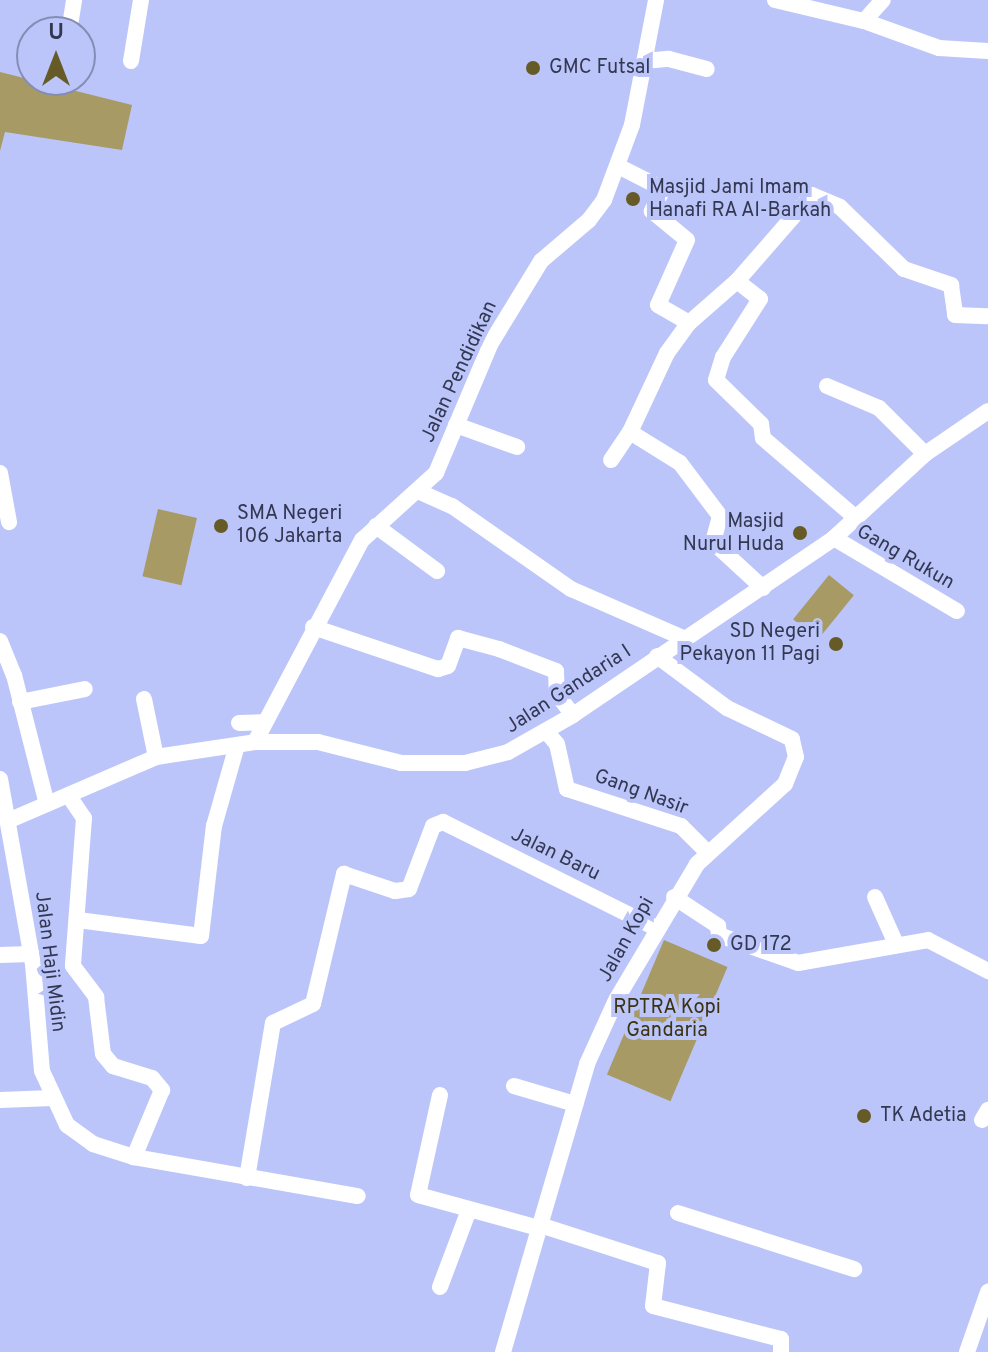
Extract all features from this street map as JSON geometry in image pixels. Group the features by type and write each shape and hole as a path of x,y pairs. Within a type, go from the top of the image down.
{"street":[{"path":"131,61 141,0"},
{"name":"Jalan Pendidikan","path":"255,742 262,722 362,540 420,492 436,473 514,303 552,248 589,220 618,166 656,0"},
{"path":"775,0 864,21 939,48 988,51"},
{"path":"864,21 883,0"},
{"path":"644,61 669,59 707,69"},
{"path":"618,166 663,189 652,211 687,240 658,305 689,323"},
{"path":"611,460 630,432 662,362 689,323 737,281 815,195 840,207 904,269 951,285 955,315 988,316"},
{"path":"737,281 760,299 716,376 761,424 763,438 855,517"},
{"path":"827,386 879,408 925,454"},
{"name":"Jalan Gandaria I","path":"10,820 156,757 255,742 286,738 401,763 465,763 508,752 573,715 681,637 763,588 834,538 925,454 986,415"},
{"path":"456,425 517,447"},
{"path":"630,432 695,477 720,516 713,542 763,588"},
{"path":"0,473 9,522"},
{"path":"420,492 452,506 520,557 571,589 681,637"},
{"path":"376,526 437,571"},
{"name":"Gang Rukun","path":"834,538 957,611"},
{"path":"313,627 438,669 446,667 456,639 462,638 556,671 557,694 573,715"},
{"path":"0,641 47,804"},
{"name":"Jalan Kopi","path":"503,1352 575,1104 602,1030 674,897 707,852 785,784 796,747 766,723 709,696 657,656"},
{"path":"20,702 85,689"},
{"path":"144,699 156,757"},
{"path":"239,723 262,722"},
{"name":"Gang Nasir","path":"546,731 557,744 567,789 681,826 707,852"},
{"path":"78,920 196,938 204,932 214,826 237,745"},
{"name":"Jalan Haji Midin","path":"0,779 10,820 31,954 41,1063 52,1098 79,1137 134,1157 358,1196"},
{"path":"69,796 84,818 73,966 96,997 103,1054 113,1066 152,1078 162,1090 134,1157"},
{"name":"Jalan Baru","path":"247,1178 273,1023 313,1004 342,877 348,873 395,891 409,889 435,824 445,823 656,928"},
{"path":"674,897 718,926 719,935 798,963 928,940 988,971"},
{"path":"875,897 896,944"},
{"path":"0,955 31,954"},
{"path":"514,1086 575,1104"},
{"path":"440,1095 417,1191 426,1201 539,1226 658,1263 653,1306 781,1339 781,1352"},
{"path":"0,1100 52,1098"},
{"path":"440,1287 469,1210"},
{"path":"678,1213 854,1269"},
{"path":"967,1352 988,1292"}],"green space":[{"path":"0,72 16,76 16,96 96,96 132,105 122,150 5,132 0,151"},
{"path":"158,509 197,518 181,585 142,576"},
{"path":"829,575 854,595 818,639 793,619"},
{"name":"RPTRA Kopi Gandaria","path":"664,940 728,967 670,1101 607,1074"}],"place":[{"name":"GMC Futsal","path":"533,68"},
{"name":"Masjid Jami Imam Hanafi RA Al-Barkah","path":"633,199"},
{"name":"SMA Negeri 106 Jakarta","path":"221,526"},
{"name":"Masjid Nurul Huda","path":"800,533"},
{"name":"SD Negeri Pekayon 11 Pagi","path":"836,644"},
{"name":"GD 172","path":"714,945"},
{"name":"TK Adetia","path":"864,1116"}]}
